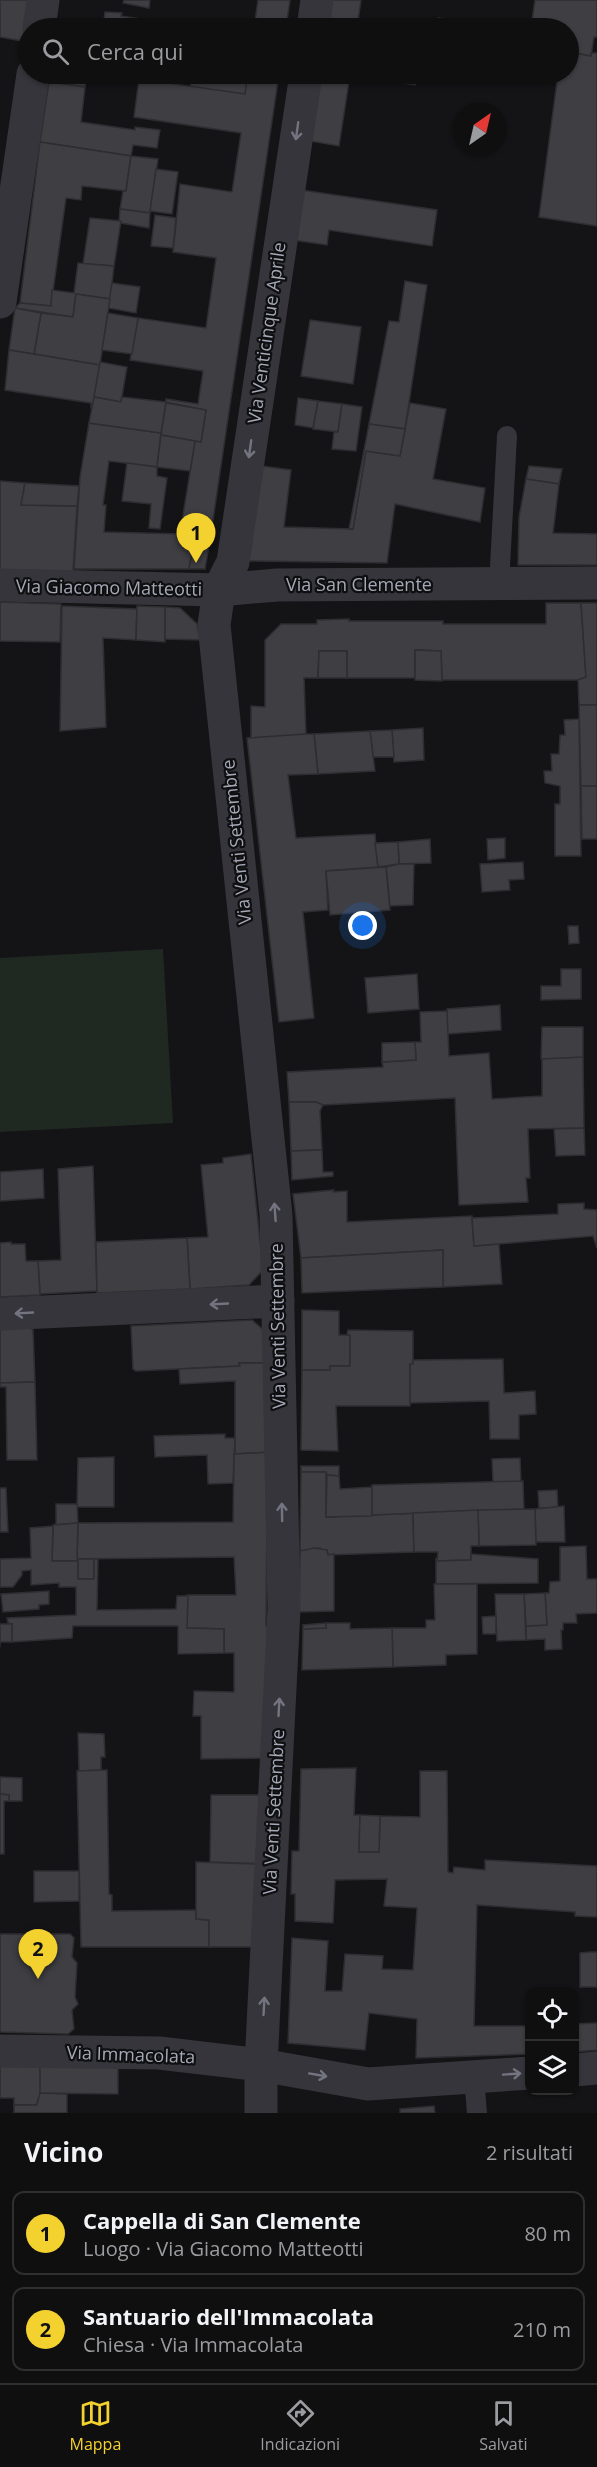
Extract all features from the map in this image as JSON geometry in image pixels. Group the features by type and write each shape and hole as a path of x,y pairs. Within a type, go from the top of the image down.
{"street":[{"path":"41,18 44,0"},
{"path":"314,18 317,0"},
{"path":"0,302 32,84"},
{"name":"Via Venticinque Aprile","path":"219,590 233,562 305,84"},
{"name":"Via San Clemente","path":"219,590 277,585 597,583"},
{"name":"Via Giacomo Matteotti","path":"0,585 219,590"},
{"name":"Via Venti Settembre","path":"219,590 214,625 276,1215 284,1609 261,2065 261,2113"},
{"path":"0,1314 278,1301"},
{"name":"Via Immacolata","path":"0,2051 159,2053 261,2065 368,2084 525,2073"},
{"path":"579,2070 597,2068"}],"lane":[{"path":"499,585 507,436"},
{"path":"474,2077 477,2113"}],"shaded area":[{"path":"163,949 173,1123 0,1132 0,958"}],"building":[{"path":"0,0 35,0 30,18 18,18 18,40 0,37"},
{"path":"124,0 150,0 149,8 123,3"},
{"path":"258,0 290,0 287,18 255,18"},
{"path":"328,0 361,0 358,18 325,18"},
{"path":"535,0 597,0 597,37 594,37 591,56 579,54 579,18 532,18"},
{"path":"105,12 122,13 121,16 134,18 104,18"},
{"path":"591,53 597,53 597,226 539,217 557,84 579,84 579,54 591,56"},
{"path":"49,84 85,87 81,122 135,130 135,127 160,130 157,148 133,145 131,156 40,142"},
{"path":"63,84 85,84 85,87"},
{"path":"138,84 174,84 245,94 246,84 278,84 210,540 195,538 189,569 74,569 80,477 89,423 161,433 157,467 109,461 103,505 106,505 104,532 180,534 195,441 201,442 206,410 166,402 166,399 198,404 203,371 130,360 138,318 206,328 216,258 173,252 180,184 232,192 241,133 134,117"},
{"path":"190,84 247,84 245,94 190,87"},
{"path":"318,84 349,84 339,146 310,141"},
{"path":"40,142 131,156 126,191 82,186 81,200 66,198 51,306 20,303"},
{"path":"131,156 158,159 150,213 120,209 123,191 126,191"},
{"path":"156,169 178,172 172,214 150,211"},
{"path":"301,190 437,210 432,246 329,230 327,245 293,240"},
{"path":"120,209 150,213 149,228 121,223 119,221"},
{"path":"155,215 176,218 173,248 151,246"},
{"path":"90,218 121,221 114,266 83,264"},
{"path":"78,263 114,266 110,299 76,294 73,317 15,308 20,303 51,306 52,290 74,293"},
{"path":"405,281 427,285 405,429 369,424 389,321 399,322"},
{"path":"112,283 140,287 136,313 108,308"},
{"path":"76,294 110,299 100,365 34,354 41,313 73,317"},
{"path":"15,308 41,313 34,354 9,350"},
{"path":"108,313 138,318 132,354 102,350"},
{"path":"310,320 361,327 353,384 301,376"},
{"path":"9,350 100,365 93,409 91,403 5,390"},
{"path":"100,362 127,367 121,402 94,397"},
{"path":"94,397 121,402 122,397 166,402 161,433 89,423"},
{"path":"298,398 318,401 313,428 295,425"},
{"path":"318,401 342,404 338,432 313,429"},
{"path":"166,403 206,410 201,442 161,435"},
{"path":"410,403 446,409 433,479 485,488 480,522 395,504 387,563 248,561 262,466 291,470 284,527 353,529 366,451 400,456"},
{"path":"342,404 362,407 356,451 332,449 334,432 338,432"},
{"path":"369,424 405,429 400,456 366,451 353,529 349,529"},
{"path":"161,435 195,441 190,471 157,467"},
{"path":"127,463 157,467 157,476 167,478 160,529 149,528 151,504 122,501"},
{"path":"529,466 562,469 559,484 526,479"},
{"path":"526,479 559,484 553,533 597,534 597,565 518,565 519,517"},
{"path":"0,481 25,483 21,505 77,506 73,571 0,570"},
{"path":"25,483 79,486 77,506 21,505"},
{"path":"195,538 210,540 205,569 189,569"},
{"path":"0,602 61,604 60,642 0,641"},
{"path":"546,603 581,603 586,677 578,680 442,680 441,651 415,650 415,678 347,678 347,651 319,651 318,678 304,678 306,734 251,740 251,706 265,707 265,640 281,624 317,624 317,620 349,619 349,621 443,621 443,624 546,624"},
{"path":"581,603 597,603 597,705 579,705 578,680 586,677"},
{"path":"62,606 137,609 136,640 103,638 106,727 60,731"},
{"path":"137,606 165,607 165,642 136,640"},
{"path":"165,607 180,608 197,624 200,640 165,639"},
{"path":"415,650 441,651 442,681 415,680"},
{"path":"319,651 347,651 347,678 318,678"},
{"path":"579,705 597,705 597,786 581,786"},
{"path":"579,719 581,856 555,856 555,804 560,804 560,786 545,783 544,771 552,771 551,754 559,754 560,735 565,735 564,720"},
{"path":"423,728 424,760 394,762 392,730"},
{"path":"392,730 394,757 373,757 370,731"},
{"path":"370,731 375,771 318,774 314,734"},
{"path":"314,734 318,774 288,775 296,838 375,834 378,867 326,871 328,910 303,912 314,1018 279,1022 247,738"},
{"path":"581,786 597,786 597,839 582,839"},
{"path":"505,838 505,858 488,860 487,839"},
{"path":"430,839 431,863 399,864 398,842"},
{"path":"398,842 399,864 378,867 375,843"},
{"path":"523,862 524,879 509,880 510,890 482,892 480,864"},
{"path":"414,864 413,905 390,906 386,867"},
{"path":"386,867 390,910 330,915 326,871"},
{"path":"568,926 578,926 579,943 569,944"},
{"path":"561,969 581,969 581,999 541,1000 541,986 561,986"},
{"path":"417,974 419,1009 368,1013 365,978"},
{"path":"500,1005 501,1030 447,1034 447,1009"},
{"path":"447,1011 449,1056 489,1053 492,1099 542,1096 542,1058 583,1057 584,1128 528,1129 530,1178 526,1178 528,1202 459,1205 455,1098 323,1105 316,1102 289,1102 287,1072 383,1067 382,1062 416,1060 415,1042 421,1042 420,1012"},
{"path":"542,1027 583,1027 583,1057 541,1059"},
{"path":"415,1042 416,1060 382,1062 382,1043"},
{"path":"289,1102 316,1102 323,1105 320,1111 322,1150 291,1151"},
{"path":"584,1128 585,1155 556,1156 554,1129"},
{"path":"322,1150 323,1172 333,1172 333,1176 292,1180 291,1151"},
{"path":"251,1154 263,1270 249,1285 190,1289 187,1238 208,1237 201,1165 223,1163 223,1158"},
{"path":"93,1166 97,1291 40,1294 38,1261 61,1260 58,1169"},
{"path":"43,1169 44,1198 0,1201 0,1172"},
{"path":"334,1190 333,1192 347,1191 347,1222 472,1216 474,1246 499,1244 502,1284 443,1287 443,1250 301,1258 293,1194"},
{"path":"584,1203 584,1209 597,1210 597,1248 593,1236 474,1246 472,1218 558,1214 558,1204"},
{"path":"187,1238 190,1289 97,1293 96,1242"},
{"path":"11,1242 11,1244 25,1244 26,1261 38,1261 40,1295 0,1297 0,1243"},
{"path":"443,1250 443,1287 302,1293 301,1258"},
{"path":"302,1310 339,1311 339,1335 350,1335 350,1366 330,1366 330,1370 302,1370"},
{"path":"252,1320 266,1332 266,1363 136,1371 133,1369 131,1326"},
{"path":"30,1328 33,1330 35,1382 0,1383 0,1329"},
{"path":"348,1330 413,1331 410,1406 336,1406 338,1451 301,1450 302,1370 330,1370 330,1366 350,1366"},
{"path":"503,1359 504,1393 535,1391 536,1414 519,1415 519,1439 490,1439 489,1401 410,1403 410,1364 413,1364 413,1360"},
{"path":"239,1363 266,1363 272,1452 235,1454 235,1381 180,1384 179,1369 240,1366"},
{"path":"35,1382 37,1460 7,1460 6,1387 0,1387 0,1383"},
{"path":"225,1434 225,1438 235,1438 233,1483 208,1484 207,1455 155,1457 154,1436"},
{"path":"272,1452 267,1522 266,1626 268,1626 265,1758 201,1759 201,1716 193,1716 194,1691 234,1692 234,1653 224,1653 224,1629 187,1628 187,1595 236,1595 234,1557 77,1559 78,1523 233,1522 234,1454"},
{"path":"114,1457 114,1507 77,1507 78,1458"},
{"path":"520,1458 521,1482 493,1482 492,1459"},
{"path":"301,1466 339,1466 339,1476 327,1475 326,1472 301,1472"},
{"path":"301,1472 326,1472 326,1517 413,1513 414,1552 328,1555 327,1550 320,1551 320,1548 300,1551"},
{"path":"327,1475 339,1476 340,1489 372,1487 372,1516 326,1517"},
{"path":"523,1481 524,1509 372,1515 372,1485"},
{"path":"0,1488 6,1488 8,1532 0,1532"},
{"path":"557,1490 558,1508 539,1508 538,1491"},
{"path":"56,1504 77,1504 78,1523 56,1525"},
{"path":"564,1506 565,1542 536,1542 535,1509"},
{"path":"535,1509 536,1545 479,1546 478,1510"},
{"path":"478,1510 479,1546 471,1546 471,1560 437,1561 438,1552 414,1552 413,1513"},
{"path":"78,1523 77,1559 94,1559 94,1579 78,1579 78,1561 52,1561 53,1525"},
{"path":"53,1526 52,1561 78,1561 78,1579 94,1579 94,1559 98,1559 97,1610 176,1609 177,1596 188,1596 187,1628 224,1629 224,1653 178,1654 178,1626 73,1626 72,1638 12,1642 12,1624 8,1623 7,1618 76,1615 76,1587 59,1587 59,1583 31,1585 31,1570 22,1571 22,1575 13,1587 0,1587 0,1559 31,1558 30,1528"},
{"path":"586,1546 587,1579 597,1579 597,1613 576,1614 577,1623 563,1623 562,1649 545,1650 545,1639 526,1640 526,1626 547,1625 545,1593 549,1593 550,1582 560,1581 560,1547"},
{"path":"314,1548 327,1550 328,1555 334,1554 334,1611 299,1612 300,1551"},
{"path":"471,1554 538,1559 538,1583 436,1584 436,1558 437,1561 471,1560"},
{"path":"434,1584 477,1584 477,1654 446,1655 446,1665 393,1667 392,1628 426,1628 426,1620 435,1620"},
{"path":"49,1591 49,1604 39,1605 39,1609 3,1612 1,1594"},
{"path":"545,1593 547,1625 526,1626 524,1594"},
{"path":"495,1594 524,1594 526,1640 497,1641"},
{"path":"496,1616 496,1634 483,1634 482,1617"},
{"path":"326,1623 350,1623 350,1629 392,1628 393,1667 302,1670 303,1629 326,1628"},
{"path":"326,1623 326,1628 303,1629 303,1625"},
{"path":"0,1624 12,1624 12,1642 0,1642"},
{"path":"78,1733 104,1734 105,1757 101,1757 101,1770 79,1771"},
{"path":"356,1768 354,1815 360,1815 359,1852 379,1852 380,1816 420,1817 420,1771 447,1771 448,1872 453,1873 454,1867 485,1870 485,1860 597,1866 597,1917 575,1916 575,1912 477,1905 474,2026 525,2026 525,2054 416,2058 417,2019 369,2013 365,2050 288,2043 292,1938 328,1941 325,1991 342,1991 345,1954 383,1956 382,1969 413,1970 417,1908 384,1906 387,1879 335,1880 333,1923 295,1921 295,1894 291,1894 292,1851 299,1851 301,1769"},
{"path":"107,1770 109,1894 112,1895 112,1911 196,1910 196,1919 209,1920 209,1947 81,1947 77,1771"},
{"path":"0,1777 22,1778 22,1801 9,1801 9,1795 0,1794"},
{"path":"0,1794 9,1795 9,1801 4,1801 4,1854 0,1854"},
{"path":"211,1795 266,1795 260,1864 210,1862"},
{"path":"360,1815 380,1816 379,1852 359,1852"},
{"path":"196,1862 260,1864 258,1947 209,1947 209,1920 196,1919"},
{"path":"34,1871 79,1871 79,1901 34,1902"},
{"path":"0,1934 70,1934 74,1938 72,1957 77,1963 75,1997 78,2004 72,2010 74,2029 68,2034 0,2032"},
{"path":"597,1952 597,1987 580,1987 580,1953"},
{"path":"597,2023 597,2050 579,2052 579,2024"},
{"path":"0,2059 40,2059 41,2099 38,2099 37,2105 14,2105 14,2098 0,2098"},
{"path":"40,2061 118,2062 118,2094 40,2093"},
{"path":"40,2093 67,2094 67,2113 14,2113 14,2105 37,2105"},
{"path":"434,2106 435,2113 400,2113 400,2109"}],"place":[{"name":"Cappella di San Clemente","path":"196,563"},
{"name":"Santuario dell'Immacolata","path":"38,1979"}]}
